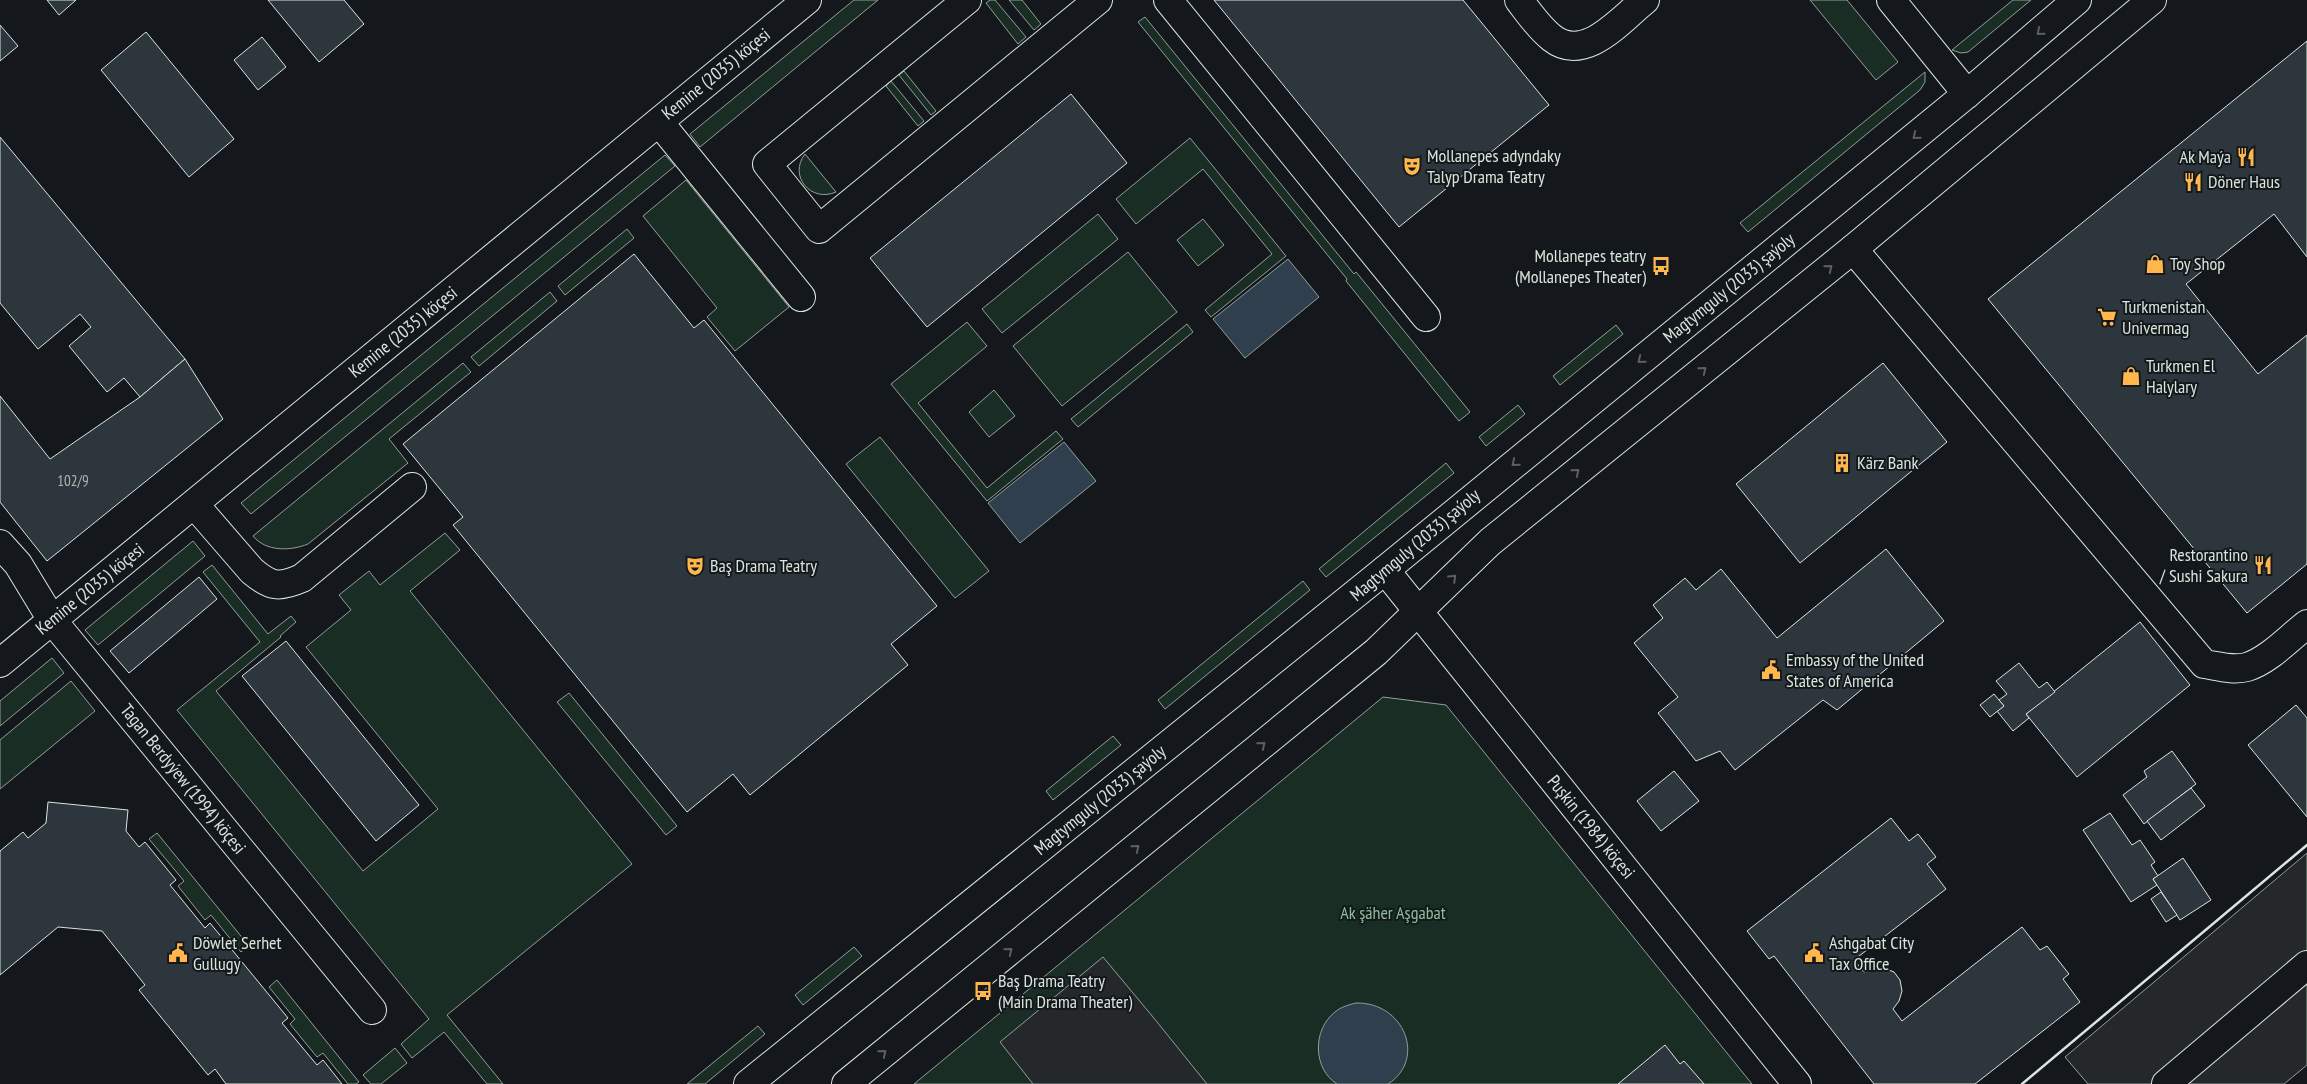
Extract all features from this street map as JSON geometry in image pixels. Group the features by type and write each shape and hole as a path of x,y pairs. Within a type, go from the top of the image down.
{"main road":[{"name":"Kemine (2035) köçesi","path":"0,663 807,0"},
{"path":"967,0 767,164 819,229 1098,0"},
{"path":"1168,0 1426,317"},
{"path":"1519,0 1553,39 1566,46 1580,46 1596,40 1644,0"},
{"path":"1891,0 1967,94"},
{"name":"Magtymguly (2033) şaýoly","path":"748,1084 1385,570 1967,94 2078,0"},
{"path":"846,1084 1376,652 1490,542 1853,249 2152,0"},
{"path":"659,122 802,297"},
{"path":"1853,249 2204,664 2226,668 2246,668 2268,655 2307,624"},
{"path":"194,504 252,572 263,581 276,586 288,584 302,578 412,487"},
{"name":"Tagan Berdyýew (1994) köçesi","path":"0,544 18,564 52,620 372,1010"},
{"name":"Puşkin (1984) köçesi","path":"1385,570 1797,1084"},
{"path":"2166,1084 2306,968"}],"green space":[{"path":"854,0 878,0 700,147 690,134"},
{"path":"990,0 995,0 1026,37 1018,44 986,3"},
{"path":"1009,0 1022,0 1041,24 1034,30"},
{"path":"1810,0 1847,0 1898,62 1876,80"},
{"path":"2013,0 2031,0 1968,52 1961,53 1952,50"},
{"path":"1145,17 1354,274 1356,272 1470,412 1459,421 1346,281 1347,279 1138,22"},
{"path":"904,71 936,111 931,115 899,75"},
{"path":"1925,72 1925,82 1920,90 1748,232 1740,223"},
{"path":"891,81 924,121 918,126 886,86"},
{"path":"1190,138 1286,256 1211,317 1205,310 1272,254 1203,169 1136,224 1116,199"},
{"path":"805,154 836,192 818,194 811,191 805,185 799,171 800,162"},
{"path":"665,155 675,166 251,514 241,503"},
{"path":"686,180 789,307 735,351 707,317 717,308 643,216"},
{"path":"1098,214 1118,239 1002,333 982,309"},
{"path":"1203,219 1224,245 1198,266 1177,240"},
{"path":"627,229 634,238 565,295 558,286"},
{"path":"1128,252 1177,312 1062,406 1013,346"},
{"path":"550,292 557,301 479,366 471,357"},
{"path":"967,322 987,346 918,403 987,488 1056,431 1063,439 987,501 891,384"},
{"path":"1187,324 1193,332 1078,427 1071,419"},
{"path":"1616,325 1623,334 1560,385 1553,376"},
{"path":"463,363 471,372 389,439 408,463 308,544 294,548 279,549 265,545 253,536"},
{"path":"994,390 1015,416 989,437 969,412"},
{"path":"1518,405 1525,414 1486,446 1479,437"},
{"path":"880,437 989,571 955,598 846,464"},
{"path":"1446,463 1454,473 1326,577 1319,569"},
{"path":"445,533 460,550 410,591 632,864 447,1015 503,1084 487,1084 444,1032 412,1058 401,1044 429,1019 177,710 260,642 203,572 212,565 268,634 291,616 296,622 281,637 216,691 363,871 438,809 306,647 351,610 339,595 369,571 380,585"},
{"path":"193,541 205,556 98,645 85,630"},
{"path":"1303,581 1310,590 1165,709 1158,700"},
{"path":"52,658 64,673 0,726 0,701"},
{"path":"71,681 95,711 0,789 0,740"},
{"path":"569,693 677,826 666,835 557,702"},
{"name":"Ak şäher Aşgabat","path":"1383,697 1446,705 1752,1084 914,1084"},
{"path":"1113,736 1121,745 1053,800 1046,791"},
{"path":"157,833 249,946 241,952 211,915 205,920 178,886 184,881 149,839"},
{"path":"854,947 862,956 803,1005 795,995"},
{"path":"277,980 359,1082 348,1084 323,1053 317,1057 290,1024 295,1019 269,987"},
{"path":"758,1026 765,1034 705,1084 687,1084"},
{"path":"395,1048 407,1063 381,1084 371,1084 363,1075"}],"shaded area":[{"path":"2307,853 2307,1065 2284,1084 2088,1084 2065,1057"},
{"path":"1103,957 1207,1084 1033,1084 1000,1042"}],"water":[{"path":"1288,259 1319,297 1245,358 1213,319"},
{"path":"1064,442 1096,481 1020,543 988,503"},
{"path":"1356,1003 1373,1005 1387,1012 1398,1022 1405,1034 1408,1047 1406,1061 1400,1073 1388,1084 1337,1084 1323,1069 1318,1049 1322,1029 1335,1012 1345,1006"}],"building":[{"path":"47,0 76,0 59,15"},
{"path":"268,0 344,0 364,24 319,62"},
{"name":"Mollanepes adyndaky Talyp Drama Teatry","path":"1214,0 1463,0 1549,105 1399,227"},
{"path":"0,25 18,46 0,61"},
{"path":"146,32 234,139 189,177 101,70"},
{"path":"262,37 286,67 258,90 234,60"},
{"name":"Turkmenistan Univermag","path":"2307,41 2307,257 2274,214 2186,284 2258,374 2307,335 2307,564 2247,613 1988,299"},
{"path":"1071,94 1127,163 927,327 870,258"},
{"path":"0,137 185,359 140,397 124,378 107,392 69,346 91,327 80,314 38,349 0,303"},
{"name":"Baş Drama Teatry","path":"634,254 694,328 704,320 937,606 891,644 908,665 750,795 733,774 687,812 453,525 463,517 403,444"},
{"path":"185,359 223,419 47,561 0,502 0,396 50,459 140,397"},
{"name":"Kärz Bank","path":"1883,363 1947,442 1800,563 1736,484"},
{"name":"Embassy of the United States of America","path":"1886,549 1944,621 1837,710 1823,700 1735,770 1720,751 1696,761 1658,713 1678,697 1634,643 1663,618 1653,605 1685,578 1696,590 1721,569 1777,638"},
{"path":"199,577 217,599 129,673 110,651"},
{"path":"2140,622 2190,685 2077,777 2026,714"},
{"path":"286,641 419,805 376,841 242,676"},
{"path":"2019,663 2039,688 2047,682 2055,692 2026,714 2029,718 2013,731 1997,711 2004,706 1999,700 2007,694 1996,681"},
{"path":"1994,694 2004,706 1990,717 1980,705"},
{"path":"2296,705 2307,718 2307,817 2248,745"},
{"path":"2172,751 2196,784 2144,824 2123,795 2147,777 2144,771"},
{"path":"1674,771 1699,801 1661,831 1637,801"},
{"path":"2191,788 2205,806 2161,840 2147,821"},
{"name":"Döwlet Serhet Gullugy","path":"48,802 128,810 126,831 139,847 145,842 176,880 170,885 205,928 210,923 288,1018 282,1023 317,1065 323,1060 342,1084 226,1084 215,1069 208,1075 139,990 145,985 102,931 58,927 0,975 0,851 23,832 28,838 46,823"},
{"path":"2110,813 2132,845 2140,840 2155,862 2151,865 2158,876 2153,879 2157,885 2131,902 2083,830"},
{"name":"Ashgabat City Tax Office","path":"1891,818 1909,841 1918,834 1936,857 1927,864 1946,889 1854,960 1864,972 1874,967 1894,972 1900,980 1902,991 1899,1001 1893,1009 1902,1021 2022,927 2040,950 2047,946 2069,974 2063,979 2080,1002 1975,1084 1874,1084 1774,956 1769,959 1747,931"},
{"path":"2183,858 2211,900 2180,920 2153,879"},
{"path":"2161,892 2177,915 2166,922 2151,899"},
{"path":"1665,1045 1680,1064 1684,1061 1704,1084 1618,1084"}],"wall":[{"path":"2022,1084 2307,845"}],"place":[{"name":"Ak Maýa","path":"2246,157"},
{"name":"Mollanepes adyndaky Talyp Drama Teatry","path":"1412,166"},
{"name":"Döner Haus","path":"2193,182"},
{"name":"Toy Shop","path":"2155,264"},
{"name":"Mollanepes teatry (Mollanepes Theater)","path":"1661,266"},
{"name":"Turkmenistan Univermag","path":"2107,317"},
{"name":"Turkmen El Halylary","path":"2131,376"},
{"name":"Kärz Bank","path":"1842,463"},
{"name":"Restorantino / Sushi Sakura","path":"2263,565"},
{"name":"Baş Drama Teatry","path":"695,566"},
{"name":"Embassy of the United States of America","path":"1771,670"},
{"name":"Döwlet Serhet Gullugy","path":"178,953"},
{"name":"Ashgabat City Tax Office","path":"1814,953"},
{"name":"Baş Drama Teatry (Main Drama Theater)","path":"983,991"}]}
